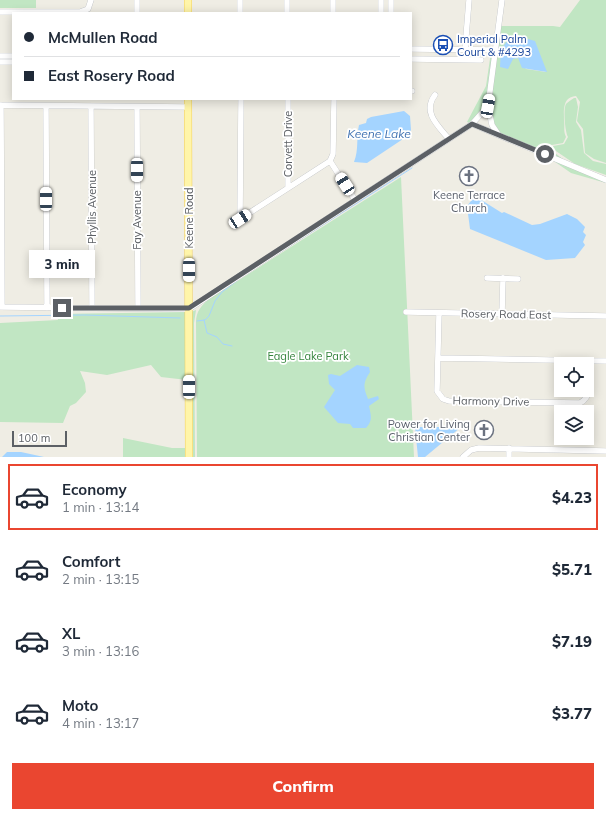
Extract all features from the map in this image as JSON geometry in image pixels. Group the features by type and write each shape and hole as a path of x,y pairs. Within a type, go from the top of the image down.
{"main road":[{"path":"188,0 188,12"},
{"name":"Keene Road","path":"188,100 189,457"}],"street":[{"path":"0,12 80,12 88,9 91,0"},
{"path":"137,0 137,12"},
{"path":"240,0 240,12"},
{"path":"287,0 287,12"},
{"path":"333,0 333,12"},
{"path":"381,0 381,12"},
{"path":"391,0 391,12"},
{"path":"465,49 469,0"},
{"path":"500,136 492,125 488,106 502,0"},
{"path":"412,49 496,50"},
{"path":"0,56 12,56"},
{"path":"412,59 481,60"},
{"path":"0,62 12,62"},
{"path":"435,95 430,105 431,116 449,139"},
{"path":"241,100 240,219 330,161 333,154 334,100"},
{"name":"Corvett Drive","path":"288,100 288,188"},
{"path":"188,107 1,105 1,307 189,308 472,124 488,106"},
{"path":"46,106 47,308"},
{"name":"Phyllis Avenue","path":"91,106 92,308"},
{"name":"Fay Avenue","path":"137,107 138,308"},
{"path":"472,124 606,180"},
{"path":"330,161 355,200"},
{"path":"487,278 518,279"},
{"path":"502,314 503,278"},
{"name":"Rosery Road East","path":"406,312 606,316"},
{"name":"Harmony Drive","path":"439,313 437,391 443,399 449,401 580,403 586,400 588,397"},
{"path":"438,358 554,360"},
{"path":"594,360 606,361"},
{"path":"509,448 509,457"},
{"path":"463,457 474,449 509,448 595,454 606,451"},
{"path":"552,450 552,457"}],"green space":[{"path":"0,0 36,0 36,8 0,8"},
{"path":"580,0 606,0 606,163 594,159 585,153 583,129 577,121 580,102 576,96 568,99 565,105 564,131 566,137 563,143 552,145 551,147 555,153 564,160 501,134 493,124 490,107 501,26 560,27","holes":["505,45 543,64 546,72 526,69 518,58 513,59 501,49"]},
{"path":"491,52 494,52 486,104 470,123 467,122 486,86"},
{"path":"576,98 578,107 576,122 581,130 584,153 593,161 606,164 606,175 575,164 553,149 553,146 564,144 568,137 565,120 565,107 566,104"},
{"path":"548,157 606,182 606,183 571,173"},
{"name":"Eagle Lake Park","path":"401,177 414,457 197,457 196,323 197,315 201,307 209,299"},
{"path":"196,310 194,323 195,457 191,457 191,312"},
{"path":"187,312 187,380 161,377 151,365 107,375 80,371 85,383 86,392 76,403 70,406 63,423 0,422 0,323 58,320 57,314"},
{"path":"123,438 172,448 187,448 187,457 123,457"}],"water":[{"path":"509,39 528,39 535,41 547,72 522,68 518,58 513,59 508,69 500,67 501,49"},
{"name":"Keene Lake","path":"404,111 410,116 411,130 409,135 367,163 354,162 359,125 366,123 367,119 371,117"},
{"path":"475,196 502,213 504,212 532,225 540,224 567,214 577,219 585,227 583,232 586,235 583,242 585,245 575,258 546,260 470,229 467,206"},
{"path":"357,365 369,367 370,372 364,385 368,399 378,396 379,399 369,406 371,420 366,428 353,428 350,424 338,423 324,407 335,390 329,384 328,375 331,374 340,376"},
{"path":"415,427 461,427 425,457 418,457"},
{"path":"7,452 21,452 44,457 2,457"}],"waterway":[{"path":"279,253 412,168"},
{"path":"197,321 205,320 209,316 215,301 222,292 238,280"},
{"path":"0,316 85,315 180,318"},
{"path":"204,320 207,333 217,337 223,344 232,346"}],"place":[{"name":"Imperial Palm Court & #4293","path":"443,45"},
{"name":"Keene Terrace Church","path":"469,176"},
{"name":"Power for Living Christian Center","path":"484,430"}],"route":[{"path":"62,308 189,308 472,124 545,154"}]}
